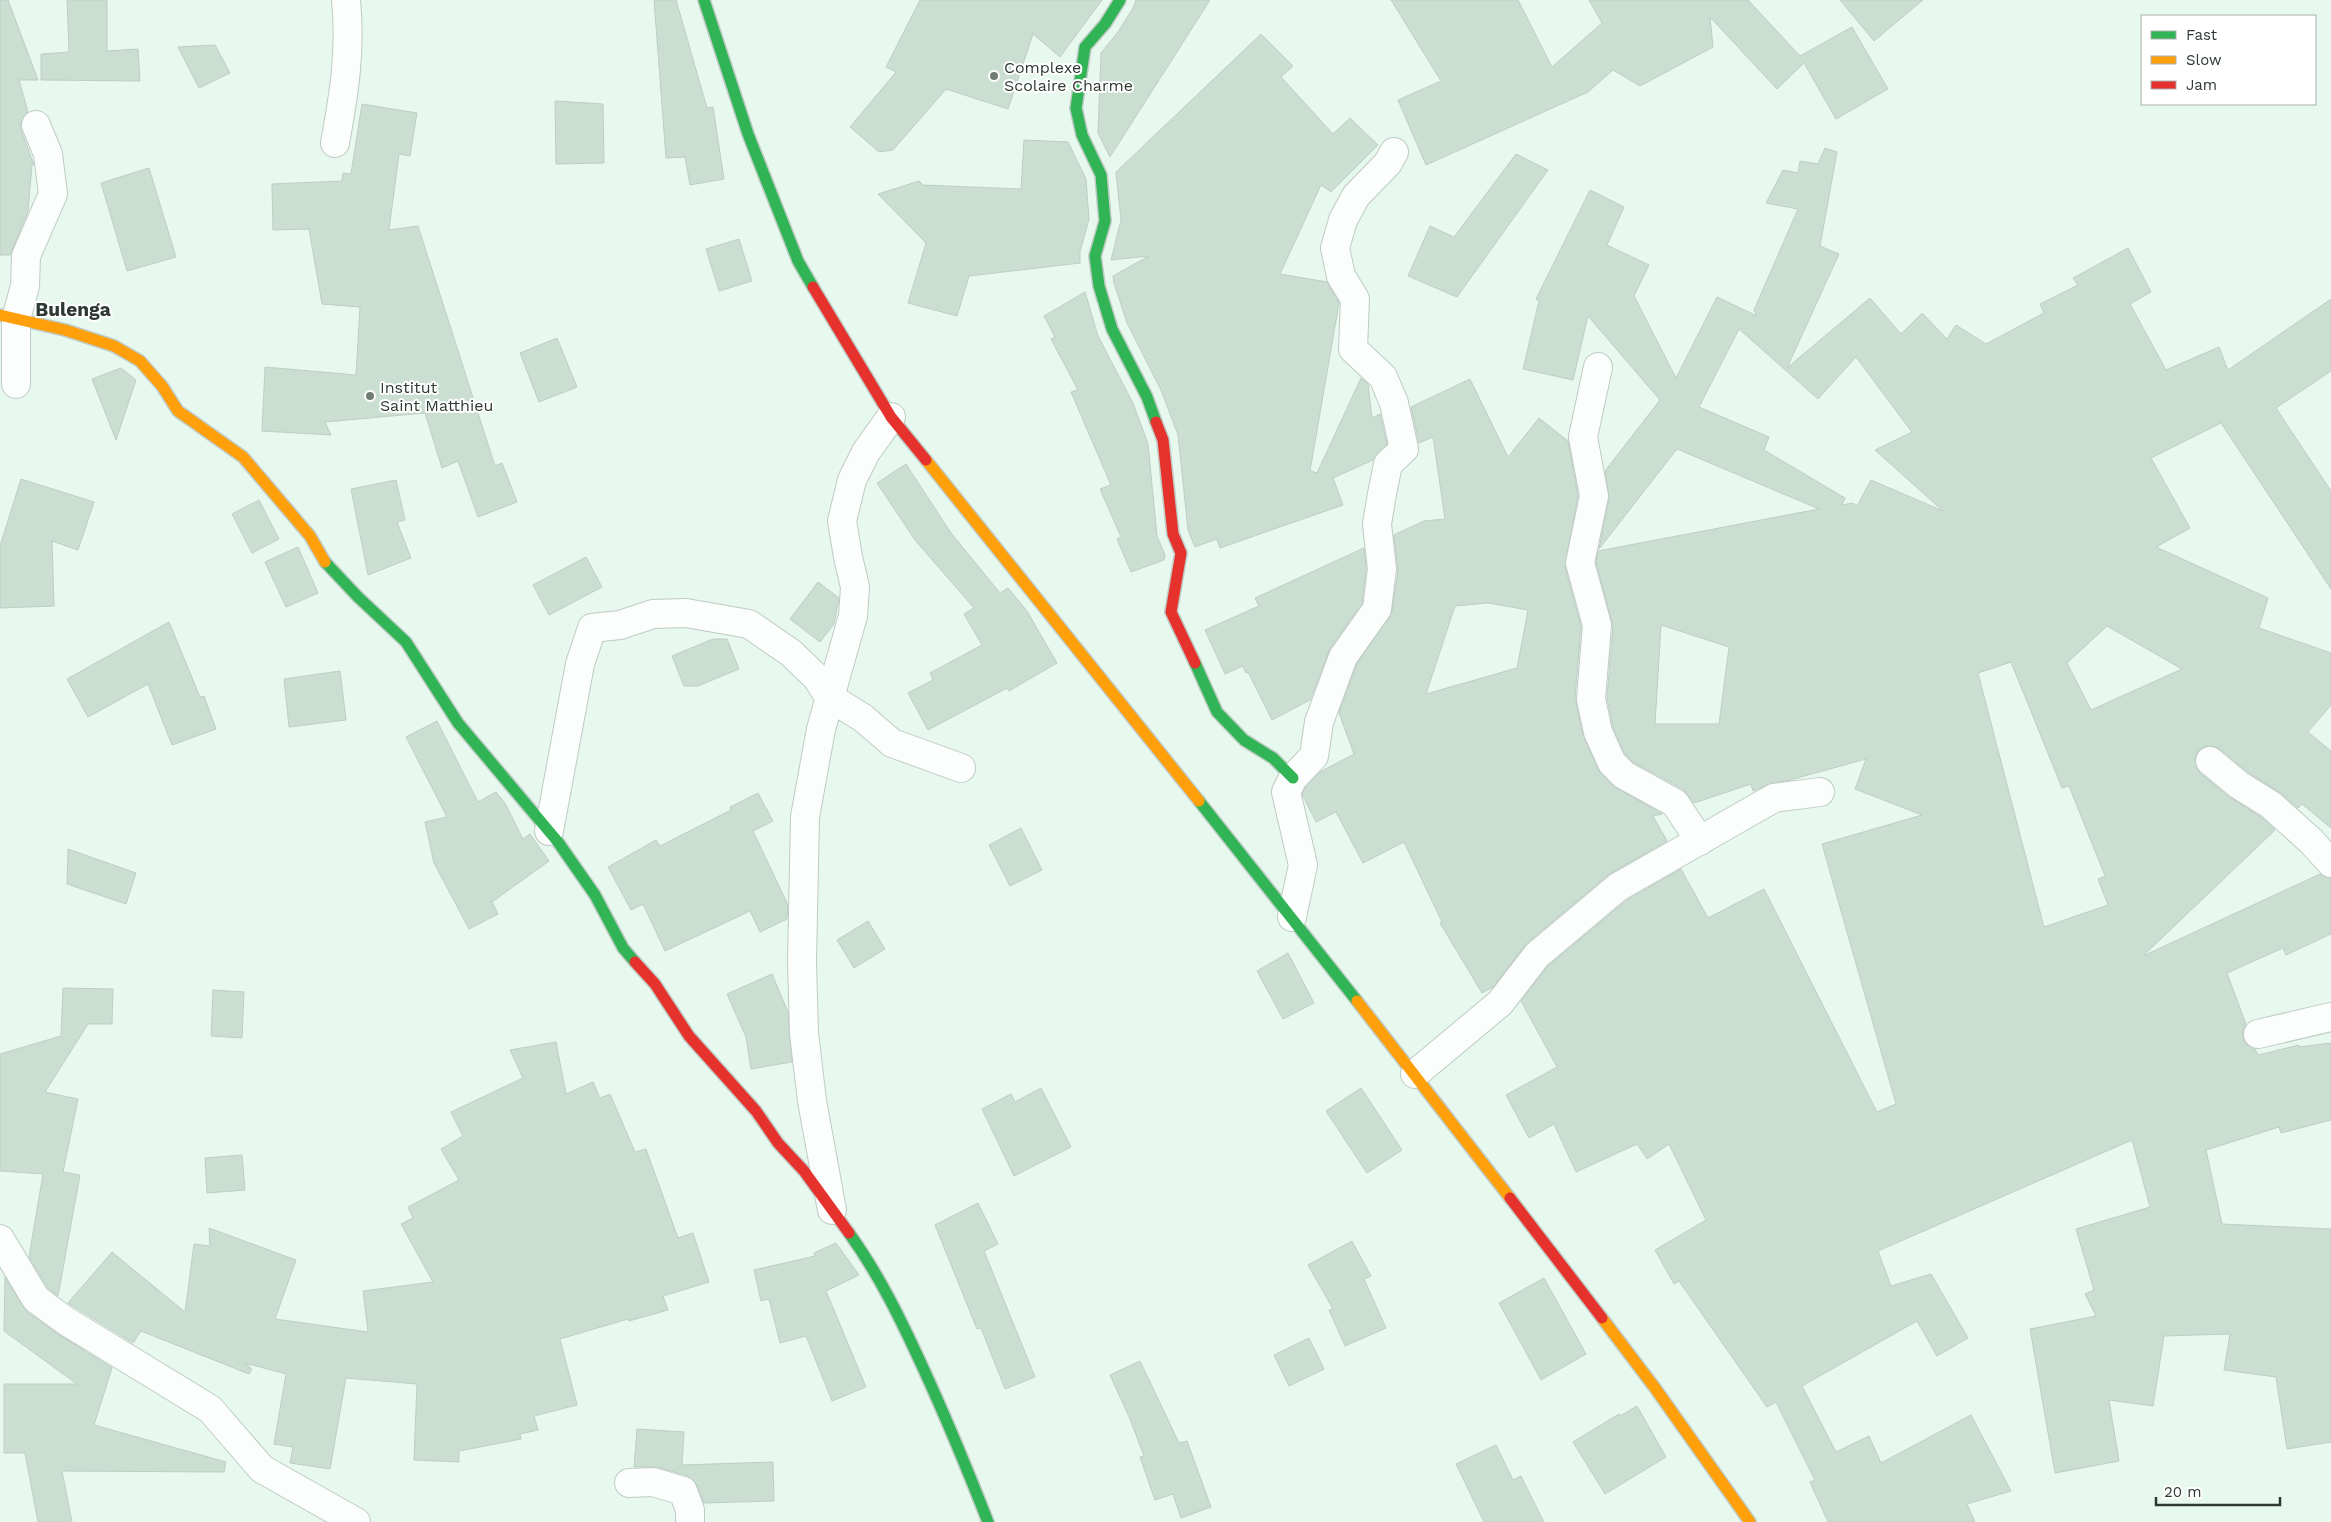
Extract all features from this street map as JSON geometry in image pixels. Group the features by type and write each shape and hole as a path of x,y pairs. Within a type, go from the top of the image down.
{"street":[{"path":"335,143 346,84 349,32 346,0"},
{"path":"704,0 748,134 798,260 891,417 1292,917 1415,1074 1654,1388 1750,1522"},
{"path":"1120,0 1105,24 1085,48 1076,108 1082,136 1102,175 1105,221 1095,256 1099,286 1112,329 1146,397 1163,440 1173,534 1181,553 1171,612 1217,712 1244,740 1273,758 1293,778"},
{"path":"16,384 8,317 25,286 26,256 53,194 48,154 36,125"},
{"path":"1292,917 1304,865 1286,792 1293,778 1314,756 1319,722 1342,658 1377,609 1382,569 1377,524 1382,494 1388,464 1404,449 1394,403 1383,377 1353,349 1355,299 1341,276 1335,248 1343,220 1356,196 1388,163 1394,152"},
{"path":"8,317 65,330 106,343 140,361 162,386 178,410 243,457 310,536 324,561 358,597 406,642 458,723 549,831 595,895 623,948 655,984 689,1036 756,1111 778,1143 804,1172 869,1261 902,1322 959,1447 988,1522"},
{"path":"1598,366 1583,437 1594,496 1580,564 1597,625 1591,699 1598,732 1612,763 1624,775 1675,803 1700,841"},
{"path":"832,1210 808,1073 804,1033 802,961 805,817 820,729 848,642 853,616 855,586 842,521 852,480 866,452 891,417"},
{"path":"549,831 580,664 592,628 620,625 652,614 678,613 750,624 791,653 817,678 829,697 863,718 892,743 961,768"},
{"path":"2210,761 2239,785 2271,805 2311,841 2331,864"},
{"path":"1415,1074 1500,1003 1537,955 1618,887 1774,798 1820,792"},
{"path":"2258,1034 2331,1017"},
{"path":"0,1239 36,1300 66,1322 210,1409 262,1469 356,1522"},
{"path":"629,1483 653,1482 683,1491 690,1510 690,1522"}],"building":[{"path":"0,0 8,0 38,80 19,80 28,112 21,122 21,130 34,165 32,165 28,211 10,255 0,255"},
{"path":"67,0 107,0 107,51 138,49 140,81 41,80 41,54 69,52"},
{"path":"654,0 676,0 707,108 713,107 724,179 690,185 685,157 666,158"},
{"path":"920,0 1102,0 1060,57 1033,34 1008,109 946,89 893,150 879,152 850,127 896,72 886,67"},
{"path":"1136,0 1210,0 1110,157 1098,133 1101,53 1118,32"},
{"path":"1391,0 1518,0 1552,67 1602,23 1589,0 1748,0 1800,56 1852,27 1888,89 1836,119 1804,63 1777,89 1710,17 1713,47 1640,86 1613,70 1588,92 1426,165 1398,100 1441,81"},
{"path":"1840,0 1923,0 1874,41"},
{"path":"1261,34 1293,66 1281,77 1333,134 1350,118 1378,145 1331,192 1321,185 1280,274 1327,282 1339,303 1310,471 1317,473 1361,378 1368,384 1372,418 1380,414 1387,444 1373,460 1333,478 1343,505 1220,548 1217,539 1195,547 1188,530 1178,435 1161,390 1127,323 1114,283 1113,276 1149,256 1111,260 1121,220 1116,172"},
{"path":"215,45 230,73 199,88 178,47"},
{"path":"555,101 603,104 604,163 556,164"},
{"path":"362,104 417,113 410,156 399,154 389,230 418,226 495,466 502,463 517,502 478,517 458,461 442,468 425,413 325,422 331,435 262,431 265,367 356,375 360,307 322,304 309,229 273,230 272,184 342,181 343,173 351,174"},
{"path":"1024,140 1068,142 1086,179 1089,219 1080,252 1080,263 969,276 957,316 908,303 926,243 878,194 919,181 923,185 1021,189"},
{"path":"1825,148 1837,152 1820,246 1839,254 1787,368 1870,298 1901,334 1922,313 1947,339 1956,325 1986,344 2044,313 2040,304 2078,285 2073,278 2128,248 2151,292 2130,304 2166,370 2219,347 2228,370 2331,299 2331,371 2276,408 2331,491 2331,589 2221,423 2151,458 2190,528 2156,547 2268,598 2259,628 2331,653 2331,705 2308,732 2331,751 2331,828 2302,804 2298,808 2281,793 2248,772 2220,749 2212,746 2204,747 2198,751 2195,759 2196,767 2200,773 2229,797 2262,818 2275,830 2143,956 2320,874 2331,878 2331,934 2286,955 2283,948 2227,973 2246,1024 2243,1030 2243,1038 2247,1045 2255,1049 2258,1055 2299,1045 2299,1047 2331,1043 2331,1120 2281,1133 2279,1127 2206,1150 2222,1224 2331,1229 2331,1442 2287,1449 2276,1377 2224,1370 2230,1334 2164,1336 2153,1406 2109,1400 2119,1461 2055,1473 2030,1329 2096,1316 2085,1294 2094,1290 2076,1229 2150,1207 2132,1140 1878,1251 1891,1286 1931,1274 1968,1338 1937,1356 1917,1321 1802,1386 1836,1452 1869,1436 1881,1463 1971,1415 2011,1491 1967,1504 1975,1522 1828,1522 1810,1482 1815,1480 1776,1402 1767,1407 1679,1281 1674,1284 1655,1250 1706,1220 1669,1144 1647,1159 1637,1144 1576,1172 1554,1124 1529,1138 1506,1095 1557,1067 1521,1001 1548,966 1627,900 1681,869 1708,918 1764,889 1877,1112 1896,1104 1822,844 1922,815 1855,789 1866,759 1790,780 1772,783 1753,791 1751,784 1694,803 1683,789 1633,762 1625,754 1613,727 1607,698 1613,626 1596,562 1598,551 1819,509 1677,449 1599,549 1609,499 1605,471 1660,400 1588,316 1573,380 1523,369 1539,301 1536,299 1590,190 1624,207 1607,245 1649,265 1634,296 1676,378 1717,297 1757,316 1754,310 1798,209 1766,203 1783,170 1798,173 1800,161 1818,164","holes":["1739,329 1818,399 1856,357 1912,432 1875,450 1943,511 1871,480 1857,506 1853,503 1842,505 1845,498 1764,450 1769,437 1699,407","1661,625 1729,647 1719,724 1655,724","2107,626 2182,669 2091,710 2067,663","2011,662 2062,788 2069,786 2105,876 2098,879 2108,905 2044,927 1978,673"]},
{"path":"1516,154 1548,170 1457,297 1408,276 1430,226 1454,237"},
{"path":"149,168 176,257 127,271 101,183"},
{"path":"739,239 752,281 719,291 706,249"},
{"path":"1085,292 1098,336 1133,403 1148,444 1157,536 1165,555 1164,560 1131,572 1117,539 1121,537 1100,489 1111,485 1071,392 1078,390 1051,339 1055,337 1044,316"},
{"path":"557,338 577,387 539,402 520,353"},
{"path":"121,368 136,380 116,440 92,379"},
{"path":"1470,379 1508,457 1539,418 1568,441 1578,496 1565,567 1581,626 1575,698 1583,735 1598,770 1613,786 1662,814 1653,816 1667,841 1608,875 1527,943 1493,987 1482,993 1440,923 1442,922 1404,842 1363,863 1336,812 1316,822 1302,794 1320,772 1354,754 1339,713 1357,664 1392,611 1398,571 1394,535 1424,521 1445,519 1433,437 1419,443 1411,407","holes":["1488,603 1528,610 1517,668 1426,694 1455,606"]},
{"path":"906,464 951,533 1000,593 1008,588 1027,611 1057,663 1009,691 1007,688 928,730 908,693 933,680 930,673 982,645 964,614 974,608 915,540 877,483"},
{"path":"21,479 94,502 78,550 52,541 54,606 0,608 0,546"},
{"path":"396,480 405,520 397,522 411,558 368,575 351,489"},
{"path":"259,500 279,539 252,553 232,514"},
{"path":"298,547 318,593 286,607 265,562"},
{"path":"1364,548 1366,569 1362,603 1330,648 1310,700 1272,720 1248,672 1246,673 1243,666 1225,674 1205,630 1259,606 1255,598"},
{"path":"586,557 602,587 549,615 533,585"},
{"path":"818,582 839,598 834,624 820,642 790,619"},
{"path":"169,622 200,697 204,696 216,729 172,745 148,684 88,717 67,679"},
{"path":"713,639 727,639 739,669 698,686 684,686 672,656"},
{"path":"340,671 346,720 289,727 284,679"},
{"path":"437,721 478,802 496,792 505,803 523,839 530,834 549,861 492,902 498,914 469,929 434,863 425,822 447,817 406,737"},
{"path":"758,793 773,821 753,831 788,905 787,919 760,932 750,911 665,951 643,904 631,910 608,867 656,840 660,846 731,810 730,807"},
{"path":"1021,828 1042,870 1010,886 989,845"},
{"path":"68,849 136,873 126,904 67,884"},
{"path":"868,921 885,949 854,968 837,940"},
{"path":"1288,953 1314,1003 1283,1019 1257,971"},
{"path":"772,974 788,1012 792,1062 751,1069 746,1037 727,994"},
{"path":"63,988 113,989 112,1024 88,1024 45,1092 78,1099 63,1172 80,1175 58,1296 48,1288 29,1257 43,1174 0,1171 0,1054 61,1036"},
{"path":"213,990 244,992 242,1038 211,1036"},
{"path":"556,1042 566,1094 593,1082 600,1098 610,1094 635,1152 646,1149 678,1238 693,1233 709,1282 663,1296 668,1310 629,1321 628,1319 560,1339 577,1405 534,1416 538,1430 520,1434 521,1439 459,1451 459,1462 414,1460 417,1384 346,1378 330,1469 290,1463 293,1447 274,1444 286,1374 245,1363 252,1369 249,1374 141,1331 133,1343 68,1303 112,1252 185,1312 194,1244 210,1246 209,1228 296,1260 275,1319 368,1332 363,1291 433,1282 401,1224 413,1218 408,1207 459,1180 441,1149 463,1136 451,1112 523,1078 510,1050"},
{"path":"1041,1088 1071,1147 1014,1176 982,1109 1011,1094 1015,1102"},
{"path":"1361,1088 1402,1150 1367,1173 1326,1111"},
{"path":"242,1155 245,1190 207,1193 205,1158"},
{"path":"978,1203 998,1244 984,1251 1035,1377 1005,1389 981,1328 977,1329 935,1225"},
{"path":"1352,1241 1371,1276 1364,1279 1386,1328 1345,1346 1329,1310 1333,1309 1308,1265"},
{"path":"836,1243 859,1275 826,1291 866,1387 832,1401 806,1336 780,1343 769,1299 761,1301 754,1270 815,1256 814,1253"},
{"path":"5,1277 27,1312 112,1368 94,1425 226,1462 224,1472 62,1471 72,1522 38,1522 25,1453 4,1453 4,1384 77,1384 4,1331"},
{"path":"1544,1278 1586,1354 1541,1380 1499,1303"},
{"path":"1309,1338 1324,1369 1289,1386 1274,1355"},
{"path":"1140,1361 1179,1443 1187,1441 1211,1507 1181,1518 1173,1494 1155,1500 1140,1457 1144,1456 1110,1375"},
{"path":"1637,1406 1666,1457 1605,1494 1573,1442 1619,1414 1620,1416"},
{"path":"637,1429 684,1432 682,1465 773,1462 774,1501 704,1503 697,1485 688,1476 657,1467 634,1467"},
{"path":"1496,1445 1513,1480 1521,1476 1544,1522 1484,1522 1456,1464"}],"traffic: fast":[{"path":"704,0 748,134 798,261 813,287"},
{"path":"1120,0 1105,24 1085,47 1076,108 1082,135 1101,175 1105,221 1095,256 1099,286 1112,329 1147,397 1156,422"},
{"path":"325,562 358,597 406,642 458,723 558,842 595,895 623,948 635,962"},
{"path":"1195,663 1217,712 1244,740 1273,758 1293,778"},
{"path":"1199,801 1357,1001"},
{"path":"849,1233 881,1283 907,1334 933,1389 988,1522"}],"traffic: slow":[{"path":"0,315 65,330 114,346 140,361 162,386 178,411 243,457 310,536 325,562"},
{"path":"926,460 1199,801"},
{"path":"1357,1001 1510,1198"},
{"path":"1602,1318 1655,1388 1750,1522"}],"traffic: jam":[{"path":"813,287 891,417 926,460"},
{"path":"1156,422 1163,440 1173,534 1181,553 1171,612 1195,663"},
{"path":"635,962 655,984 689,1036 756,1111 778,1143 804,1171 849,1233"},
{"path":"1510,1198 1602,1318"}],"place":[{"name":"Complexe Scolaire Charme","path":"994,76"},
{"name":"Institut Saint Matthieu","path":"370,396"}],"district":[{"name":"Bulenga","path":"73,309"}]}
